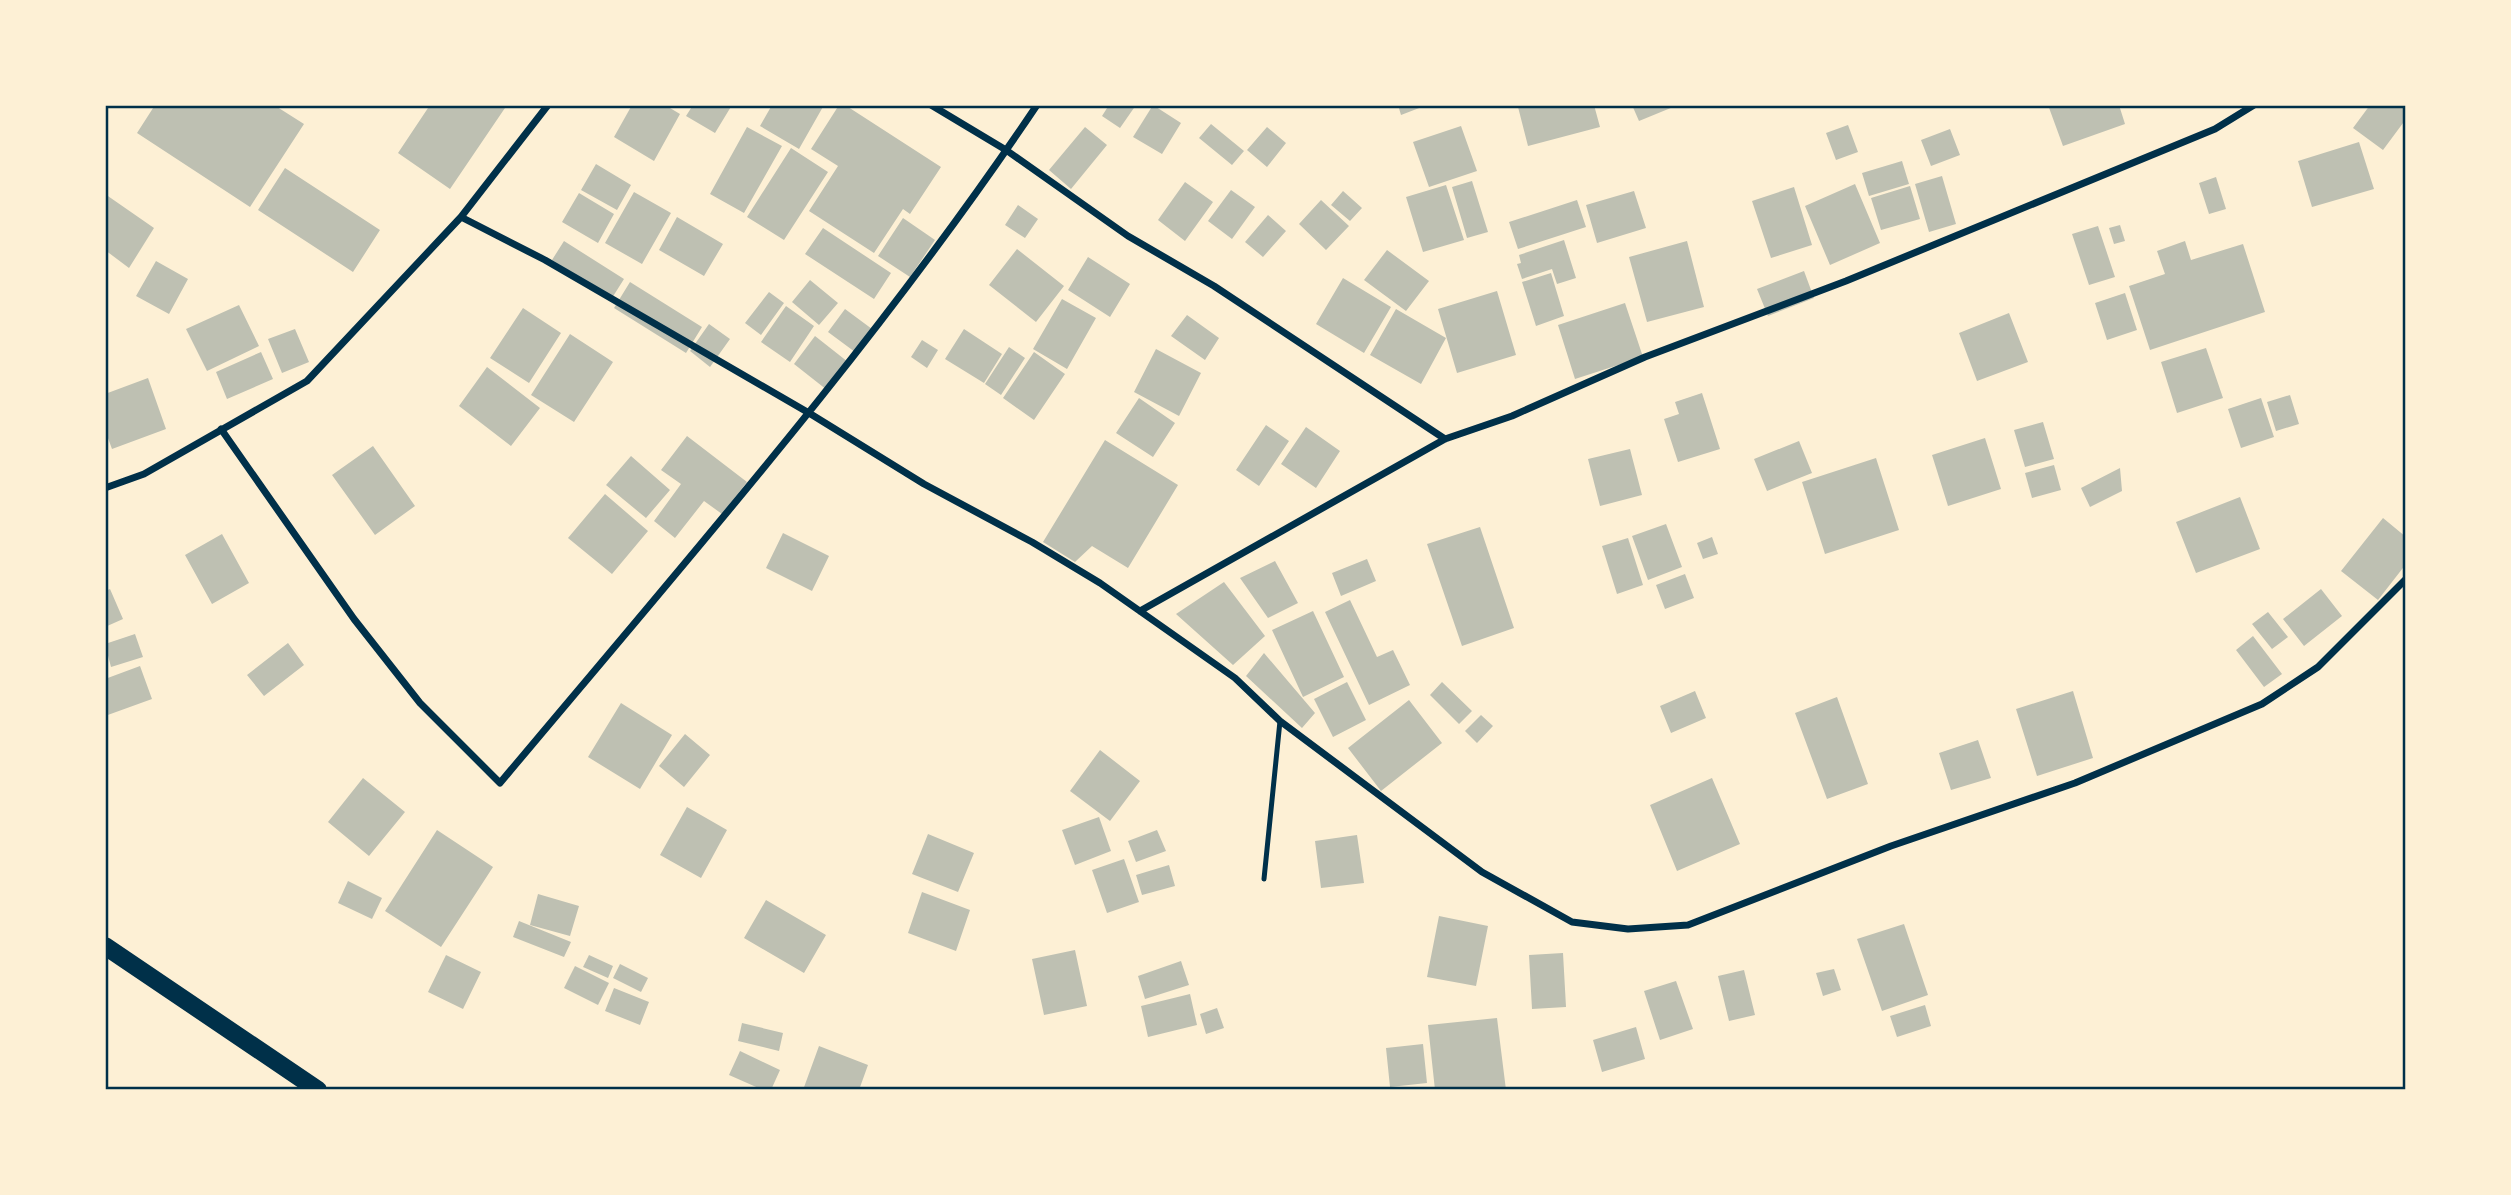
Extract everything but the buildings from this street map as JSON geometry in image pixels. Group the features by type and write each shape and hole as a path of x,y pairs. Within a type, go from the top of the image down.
{"main road":[{"path":"105,946 318,1090"}],"street":[{"path":"105,488 144,474 307,381 461,217 548,105"},
{"path":"931,105 1006,150 1128,236 1214,286 1445,439"},
{"path":"221,429 354,618 420,703 500,783 809,413 895,304 1037,105"},
{"path":"1140,611 1445,439 1512,416 1645,357 1846,281 2215,129 2254,105"},
{"path":"461,217 545,260 809,413 924,484 1032,542 1100,583 1235,678 1280,720 1482,872 1572,922 1628,929 1688,925 1891,846 2075,783 2262,704 2318,667 2406,579"}],"lane":[{"path":"1264,879 1280,720"}]}
